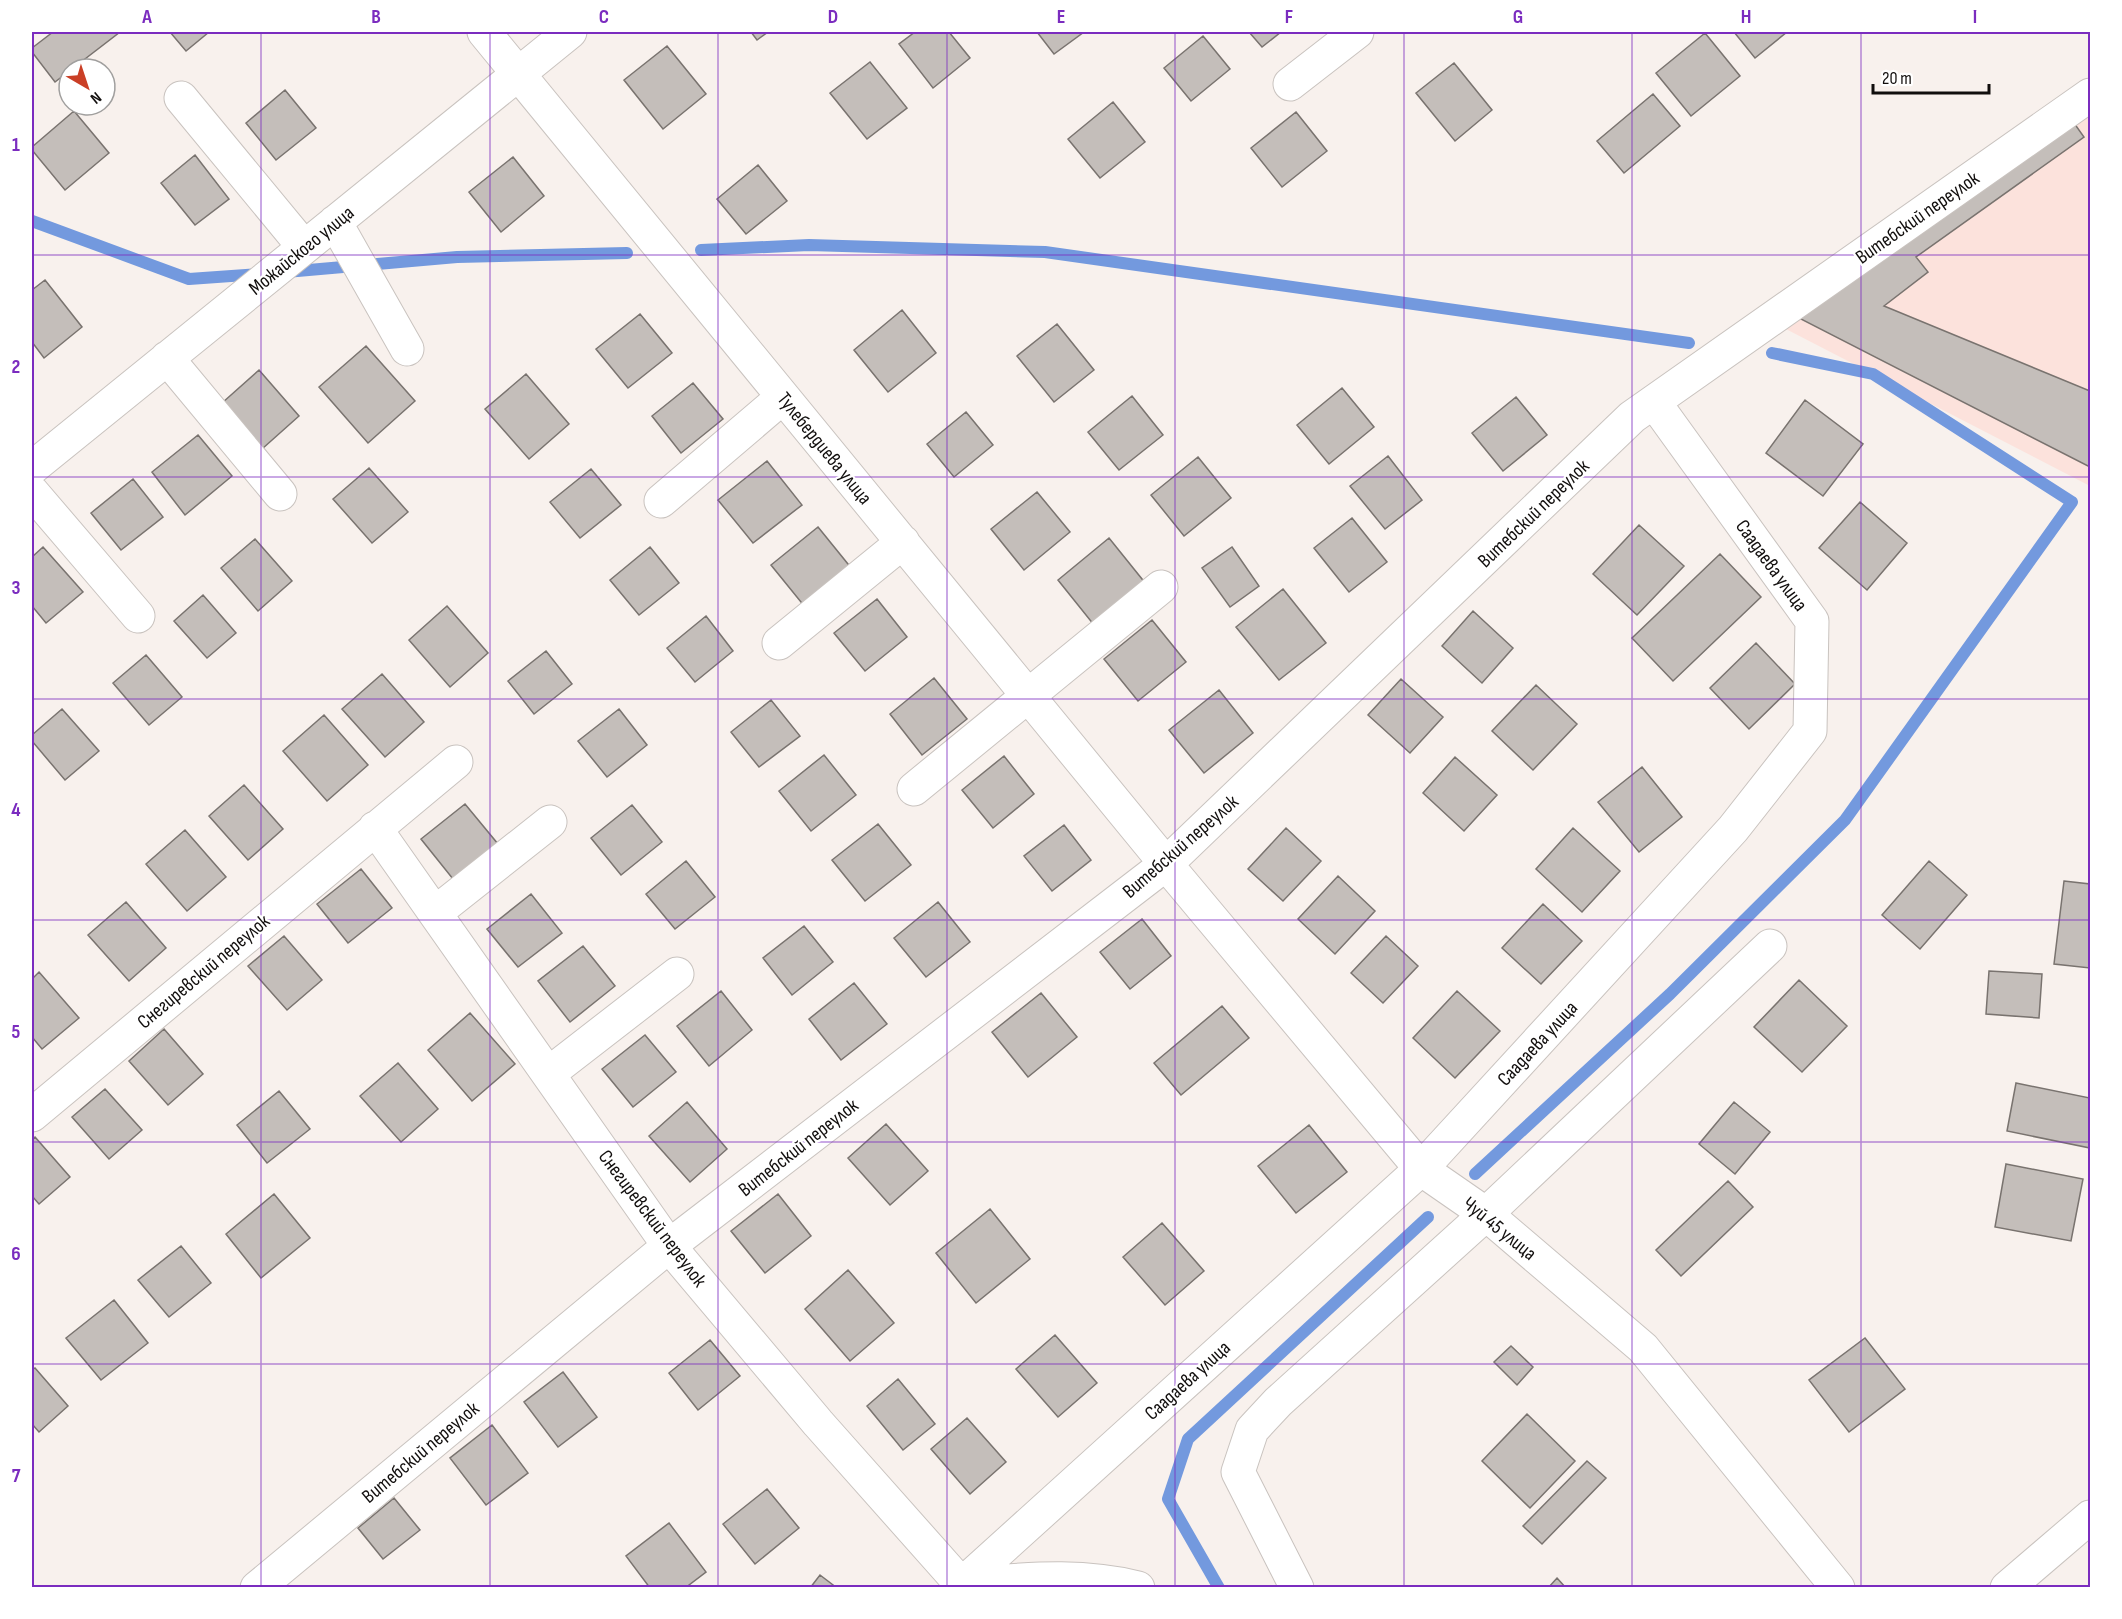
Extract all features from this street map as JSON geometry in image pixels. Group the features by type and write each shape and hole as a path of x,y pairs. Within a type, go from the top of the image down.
{"street":[{"name":"Тулебердиева улица","path":"484,32 1166,864"},
{"name":"Можайского улица","path":"32,468 570,32"},
{"path":"1290,84 1357,32"},
{"name":"Витебский переулок","path":"256,1587 669,1246 1166,864 1632,417 2091,95"},
{"path":"181,98 304,247"},
{"path":"335,222 407,349"},
{"path":"167,358 280,494"},
{"path":"661,501 783,397"},
{"name":"Саадаева улица","path":"959,1586 1421,1169 1733,829 1810,731 1812,621 1654,402"},
{"path":"32,492 138,616"},
{"path":"779,643 903,542"},
{"path":"915,789 1161,586"},
{"name":"Снегиревский переулок","path":"32,1112 456,762"},
{"path":"435,913 550,822"},
{"name":"Снегиревский переулок","path":"375,828 669,1246 959,1586"},
{"name":"Чуй 45 улица","path":"1166,864 1421,1169 1486,1214 1643,1348 1838,1587"},
{"path":"1297,1587 1238,1472 1252,1430 1278,1402 1486,1214 1770,946"},
{"path":"548,1074 676,974"},
{"path":"2007,1587 2091,1517"},
{"path":"959,1586 1058,1577 1118,1582 1138,1587"}],"shaded area":[{"path":"2090,110 2090,486 1782,327"}],"building":[{"path":"53,32 120,32 88,57 57,57 57,80 55,82 32,52 32,48"},
{"path":"170,32 209,32 186,51"},
{"path":"751,32 768,32 757,40"},
{"path":"915,32 949,32 970,58 933,88 899,44"},
{"path":"1037,32 1084,32 1054,54"},
{"path":"1249,32 1281,32 1262,47"},
{"path":"1734,32 1787,32 1755,58"},
{"path":"1705,33 1740,76 1691,116 1656,73"},
{"path":"1203,36 1230,69 1191,101 1164,68"},
{"path":"667,46 706,94 663,129 624,80"},
{"path":"870,62 907,108 867,139 830,93"},
{"path":"1454,63 1492,110 1455,141 1416,93"},
{"path":"285,90 316,128 276,160 246,123"},
{"path":"1653,94 1680,126 1624,173 1597,141"},
{"path":"1113,102 1145,142 1100,178 1068,139"},
{"path":"1296,112 1327,151 1282,187 1251,148"},
{"path":"2069,116 2084,137 1916,257 1928,272 1884,306 2090,391 2090,467 1793,315"},
{"path":"67,117 79,117 109,153 65,190 32,150 32,147"},
{"path":"195,155 229,199 195,225 161,183"},
{"path":"513,157 544,196 501,232 469,192"},
{"path":"758,165 787,201 746,234 717,199"},
{"path":"45,280 82,327 44,358 32,342 32,290"},
{"path":"902,310 936,353 888,392 854,350"},
{"path":"640,314 672,353 628,388 596,349"},
{"path":"1057,324 1094,370 1054,402 1017,356"},
{"path":"366,346 415,401 368,443 319,387"},
{"path":"259,370 299,416 262,449 222,403"},
{"path":"526,374 569,424 529,459 485,409"},
{"path":"693,383 723,419 681,453 652,416"},
{"path":"1342,388 1374,427 1329,464 1297,425"},
{"path":"1132,396 1163,435 1119,470 1088,432"},
{"path":"1516,397 1547,435 1503,471 1472,433"},
{"path":"1805,400 1863,444 1823,496 1766,453"},
{"path":"966,412 993,445 954,477 927,444"},
{"path":"198,435 232,476 185,515 152,472"},
{"path":"1388,456 1422,500 1385,529 1350,486"},
{"path":"1198,457 1231,498 1184,536 1151,495"},
{"path":"767,461 802,505 753,543 718,500"},
{"path":"369,468 408,512 372,543 333,499"},
{"path":"591,469 621,505 580,538 550,502"},
{"path":"133,479 163,517 121,550 91,513"},
{"path":"1037,492 1070,532 1024,570 991,529"},
{"path":"1860,502 1907,543 1867,590 1819,548"},
{"path":"1352,518 1387,562 1349,592 1314,548"},
{"path":"1639,525 1684,566 1637,615 1593,574"},
{"path":"818,527 852,569 805,607 771,565"},
{"path":"1109,538 1146,584 1094,625 1058,580"},
{"path":"255,539 292,581 258,611 221,568"},
{"path":"43,547 83,592 46,623 32,606 32,557"},
{"path":"650,547 679,583 639,615 610,580"},
{"path":"1232,547 1259,586 1230,607 1202,568"},
{"path":"1720,554 1761,597 1673,681 1632,638"},
{"path":"1283,589 1326,643 1279,680 1236,627"},
{"path":"203,595 236,633 207,658 174,621"},
{"path":"877,599 907,637 865,671 834,633"},
{"path":"447,606 488,653 450,687 409,640"},
{"path":"1473,611 1513,648 1482,683 1442,646"},
{"path":"706,616 733,651 695,682 667,648"},
{"path":"1152,620 1186,662 1138,701 1104,659"},
{"path":"1756,643 1795,684 1749,729 1710,688"},
{"path":"546,651 572,684 534,714 508,681"},
{"path":"146,655 182,697 149,725 113,683"},
{"path":"382,674 424,722 385,757 342,709"},
{"path":"934,678 967,719 922,755 890,714"},
{"path":"1401,679 1443,717 1410,753 1368,715"},
{"path":"1536,685 1577,724 1533,770 1492,731"},
{"path":"1219,690 1253,733 1204,773 1169,730"},
{"path":"771,700 800,736 759,767 731,732"},
{"path":"62,709 99,751 65,780 32,741 32,735"},
{"path":"619,709 647,745 607,777 578,741"},
{"path":"324,715 368,765 327,801 283,751"},
{"path":"824,755 856,795 811,831 779,791"},
{"path":"1004,756 1034,794 993,828 962,790"},
{"path":"1455,757 1497,795 1464,831 1423,793"},
{"path":"1642,767 1682,817 1639,852 1598,802"},
{"path":"244,785 283,829 248,860 209,816"},
{"path":"465,804 498,844 453,879 421,839"},
{"path":"632,805 662,842 621,875 591,838"},
{"path":"878,824 911,865 865,901 832,860"},
{"path":"1064,825 1091,860 1052,891 1024,856"},
{"path":"1286,828 1321,861 1283,901 1248,869"},
{"path":"1573,828 1620,871 1582,912 1536,869"},
{"path":"185,830 226,877 187,911 146,864"},
{"path":"686,861 715,897 675,929 646,894"},
{"path":"1929,861 1967,895 1920,949 1882,915"},
{"path":"361,869 392,908 348,943 317,904"},
{"path":"1338,876 1375,911 1335,954 1298,919"},
{"path":"2064,881 2090,884 2090,968 2054,964"},
{"path":"531,894 562,933 518,967 487,929"},
{"path":"126,902 166,948 129,981 88,935"},
{"path":"938,902 970,942 926,977 894,938"},
{"path":"1543,904 1582,941 1541,984 1502,948"},
{"path":"1142,919 1171,956 1130,989 1100,952"},
{"path":"804,926 833,962 792,995 763,958"},
{"path":"284,936 322,980 287,1010 248,966"},
{"path":"1386,936 1418,966 1383,1003 1351,973"},
{"path":"583,946 615,986 570,1022 538,981"},
{"path":"1989,971 2042,974 2039,1018 1986,1014"},
{"path":"39,972 79,1018 42,1049 32,1037 32,979"},
{"path":"1799,980 1847,1026 1802,1072 1754,1027"},
{"path":"854,983 887,1024 841,1060 809,1019"},
{"path":"721,991 752,1030 709,1066 677,1026"},
{"path":"1457,991 1500,1031 1455,1078 1413,1038"},
{"path":"1041,993 1077,1037 1028,1077 992,1032"},
{"path":"1222,1006 1249,1038 1181,1095 1154,1063"},
{"path":"470,1013 515,1064 472,1101 428,1050"},
{"path":"164,1029 203,1074 168,1105 129,1061"},
{"path":"645,1035 676,1072 633,1107 602,1069"},
{"path":"398,1063 438,1109 401,1142 360,1096"},
{"path":"2016,1083 2090,1098 2090,1148 2007,1131"},
{"path":"105,1089 142,1130 109,1159 72,1117"},
{"path":"279,1091 310,1129 267,1163 237,1125"},
{"path":"687,1102 727,1149 690,1182 649,1136"},
{"path":"1734,1102 1770,1132 1735,1174 1699,1144"},
{"path":"886,1124 928,1171 890,1205 848,1158"},
{"path":"1309,1125 1347,1172 1296,1213 1258,1166"},
{"path":"35,1137 70,1177 39,1204 32,1196 32,1140"},
{"path":"2006,1164 2083,1179 2071,1241 1995,1227"},
{"path":"1728,1181 1753,1207 1681,1276 1656,1250"},
{"path":"274,1194 310,1238 261,1278 226,1234"},
{"path":"778,1194 811,1236 765,1273 731,1231"},
{"path":"990,1209 1030,1259 976,1303 936,1253"},
{"path":"1162,1223 1204,1271 1165,1305 1123,1257"},
{"path":"181,1246 211,1283 169,1317 138,1280"},
{"path":"848,1270 894,1323 850,1361 805,1309"},
{"path":"114,1300 148,1343 101,1380 66,1338"},
{"path":"1055,1335 1097,1383 1058,1417 1016,1369"},
{"path":"1865,1338 1905,1389 1849,1432 1809,1380"},
{"path":"710,1340 740,1376 698,1410 669,1373"},
{"path":"1511,1346 1533,1367 1517,1385 1494,1362"},
{"path":"35,1368 68,1406 39,1432 32,1424 32,1370"},
{"path":"563,1372 597,1417 558,1447 524,1402"},
{"path":"898,1379 935,1424 903,1450 867,1406"},
{"path":"1527,1414 1575,1461 1530,1508 1482,1461"},
{"path":"967,1418 1006,1462 970,1494 931,1449"},
{"path":"492,1425 528,1473 486,1505 450,1458"},
{"path":"1587,1461 1606,1478 1542,1544 1523,1526"},
{"path":"767,1489 799,1528 755,1564 723,1524"},
{"path":"394,1498 420,1530 383,1559 358,1528"},
{"path":"669,1523 706,1572 685,1588 650,1588 626,1556"},
{"path":"820,1575 837,1588 810,1588"},
{"path":"1557,1578 1566,1588 1548,1588"}],"waterway":[{"path":"32,221 189,279 260,274"},
{"path":"701,250 809,245 1045,252 1689,343"},
{"path":"286,272 457,257 627,253"},
{"path":"1475,1174 1670,994 1845,820 2072,502 1873,374 1772,353"},
{"path":"1219,1588 1168,1499 1188,1439 1428,1217"}]}
